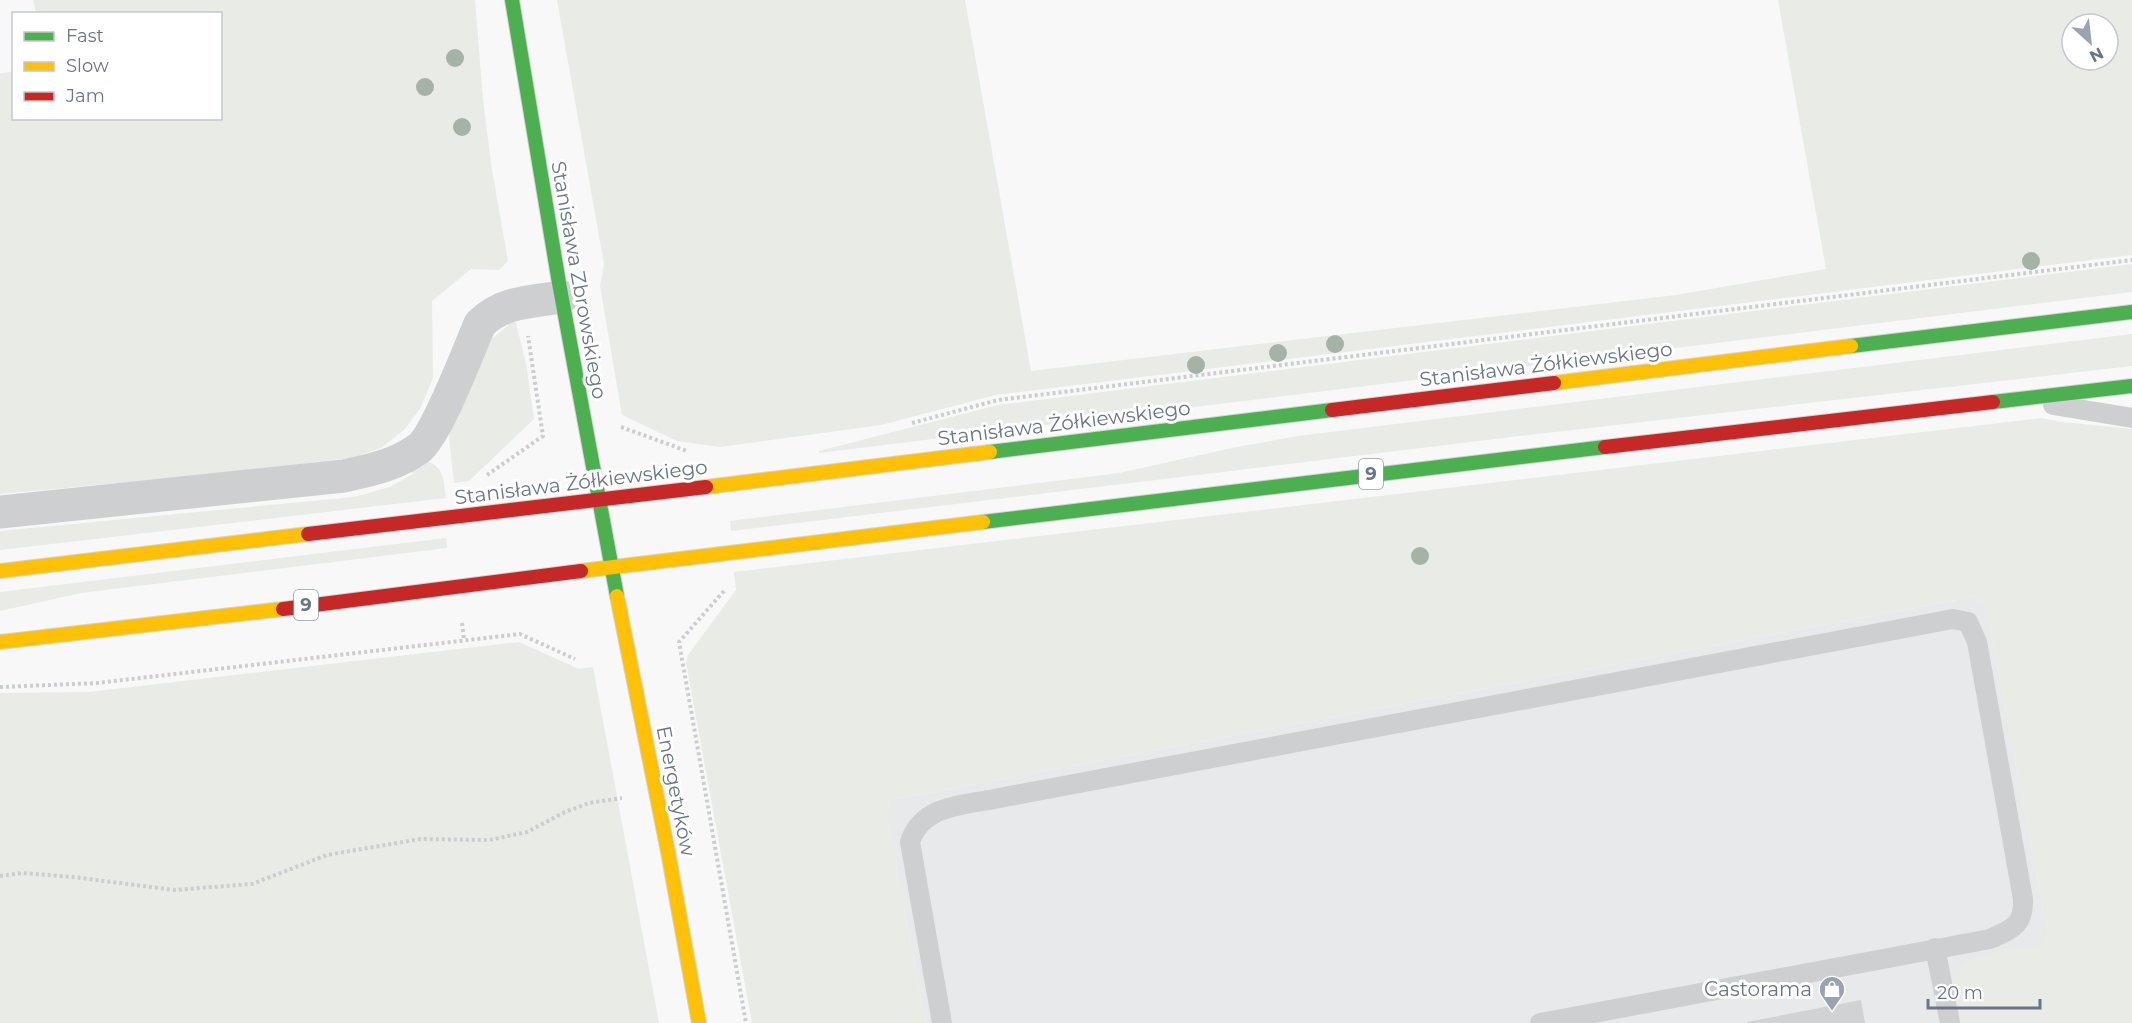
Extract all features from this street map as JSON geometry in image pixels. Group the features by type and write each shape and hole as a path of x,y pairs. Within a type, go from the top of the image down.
{"main road":[{"name":"Stanisława Zbrowskiego","path":"512,0 562,297 611,567"},
{"name":"Stanisława Żółkiewskiego","path":"0,571 2132,312"},
{"name":"9","path":"0,642 459,588 611,567 1450,465 2132,386"},
{"name":"Energetyków","path":"611,567 657,793 699,1023"}],"street":[{"path":"0,512 344,476 397,463 421,448 433,432 480,324 491,313 505,307 562,297"}],"lane":[{"path":"2006,402 2037,402 2132,418"},
{"path":"942,1023 910,842 914,830 930,814 994,799 1953,619 1968,622 1977,642 2023,899 2023,913 2018,924 1990,939 1540,1023"},
{"path":"1935,948 1950,1023"}],"path":[{"path":"910,423 998,400 2132,260"},
{"path":"618,426 688,452"},
{"path":"482,479 543,436"},
{"path":"726,588 679,642 746,1023"},
{"path":"0,687 97,683 520,634 575,659"},
{"path":"0,876 22,873 63,876 174,890 252,884 327,855 420,839 489,840 527,832 565,812 589,803 657,793"}],"shaded area":[{"path":"33,0 475,0 491,164 508,261 499,270 471,269 432,301 433,378 420,409 404,430 381,448 351,458 205,475 0,494 0,74 12,71 12,120 222,120 222,12 36,12"},
{"path":"557,0 965,0 1031,371 1676,295 1826,269 1778,0 2132,0 2132,255 996,395 881,425 720,447 677,441 622,415 600,286 604,264"},
{"path":"2132,264 2132,292 819,453 819,451 998,405"},
{"path":"515,319 526,363 534,419 469,481 454,483 450,426 492,339"},
{"path":"2132,334 2132,366 1529,435 731,531 730,521 1119,473 1298,436"},
{"path":"2042,418 2132,429 2132,1023 1961,1023 1955,992 1955,981 1959,971 1976,958 1988,954 2036,947 2044,940 2047,929 1986,608 1983,603 1973,597 891,800 886,813 926,1023 752,1023 686,663 688,655 736,590 734,572"},
{"path":"425,461 436,466 442,475 446,498 0,550 0,531 354,497 390,487 413,474 411,470"},
{"path":"446,538 447,548 81,593 0,611 0,592"},
{"path":"1973,597 1983,603 1986,608 2047,929 2071,1023 926,1023 886,813 891,800"},
{"path":"519,642 579,669 593,667 659,1023 0,1023 0,693 89,692"}],"building":[{"name":"Castorama","path":"1861,1000 1865,1023 1747,1023 1747,1022"}],"traffic: fast":[{"path":"512,0 559,283 617,596"},
{"path":"1851,346 2132,312"},
{"path":"1993,402 2132,386"},
{"path":"990,452 1332,410"},
{"path":"983,522 1605,447"}],"traffic: slow":[{"path":"1554,383 1851,346"},
{"path":"706,487 990,452"},
{"path":"581,571 983,522"},
{"path":"0,571 308,534"},
{"path":"617,596 668,852 699,1023"},
{"path":"0,642 283,609"}],"traffic: jam":[{"path":"1332,410 1554,383"},
{"path":"1605,447 1993,402"},
{"path":"308,534 706,487"},
{"path":"283,609 581,571"}],"place":[{"name":"Castorama","path":"1832,1012"}]}
